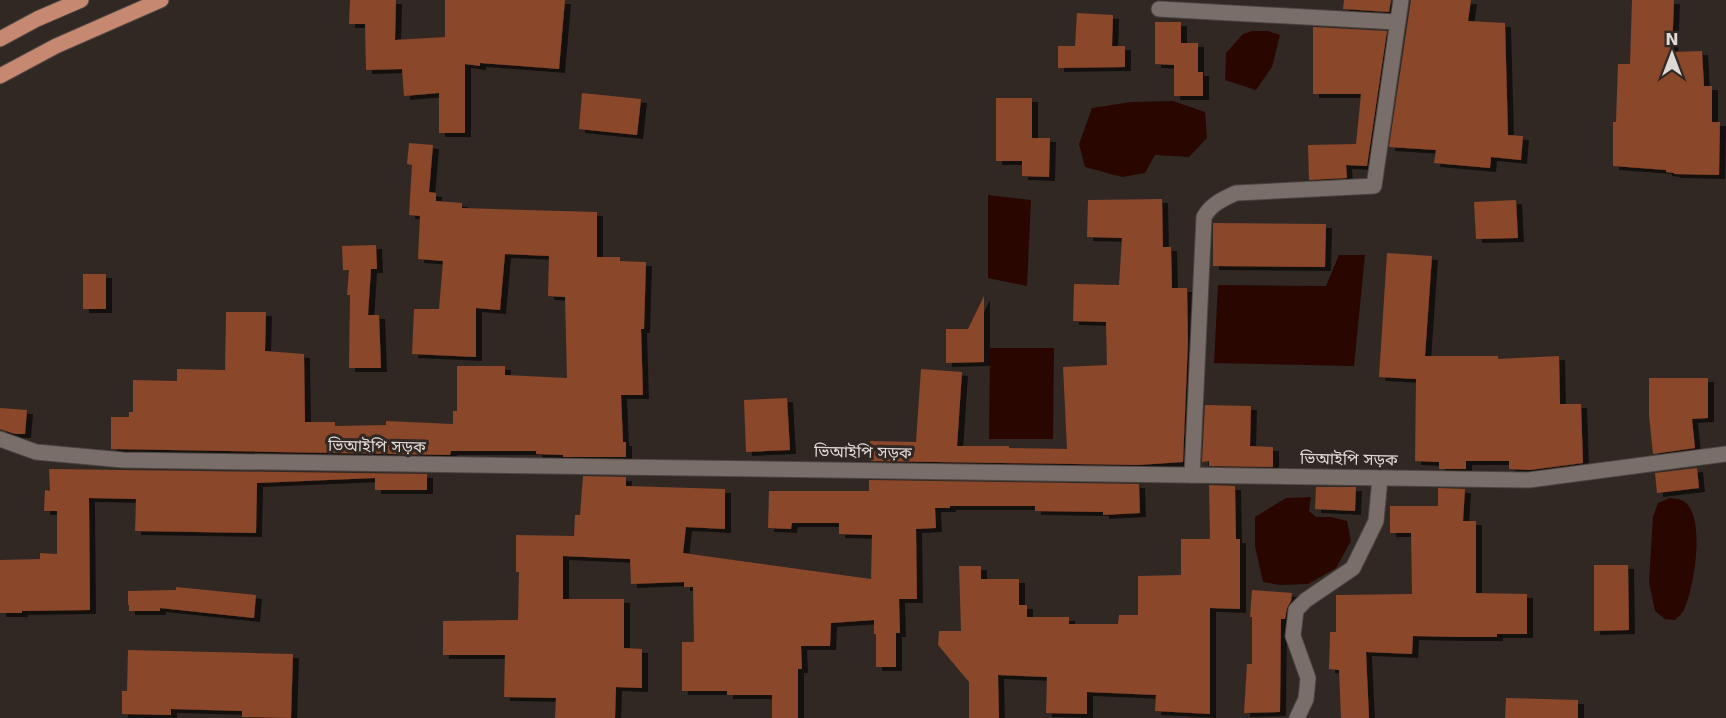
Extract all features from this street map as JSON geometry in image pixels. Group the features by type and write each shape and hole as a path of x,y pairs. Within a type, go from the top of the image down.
{"main road":[{"path":"0,39 37,19 81,0"},
{"path":"0,75 56,46 161,0"}],"street":[{"path":"1192,475 1204,217 1209,208 1236,193 1374,186 1401,0"},
{"path":"1159,9 1212,6 1397,22"},
{"name":"ভিআইপি সড়ক","path":"0,439 36,452 123,460 1529,480 1726,454"},
{"path":"1297,718 1306,699 1308,678 1293,636 1296,610 1306,600 1353,568 1376,521 1380,478"}],"shaded area":[{"path":"1252,31 1268,31 1280,35 1272,67 1256,90 1225,80 1226,53 1243,34"},
{"path":"1173,101 1205,112 1207,138 1189,157 1155,155 1145,173 1122,177 1085,167 1079,144 1092,108 1131,102"},
{"path":"988,195 1031,200 1027,286 988,278"},
{"path":"1339,255 1365,255 1354,366 1214,363 1218,285 1326,286"},
{"path":"990,348 1054,348 1053,439 989,439"},
{"path":"1311,497 1309,511 1316,517 1331,517 1347,521 1351,541 1336,568 1308,584 1280,585 1263,582 1255,546 1255,517 1286,498"},
{"path":"1670,498 1687,504 1696,525 1697,540 1688,600 1683,611 1675,620 1665,619 1655,611 1649,582 1653,517 1658,503"}],"building":[{"path":"350,0 396,0 395,40 445,37 445,0 565,0 559,69 465,64 465,133 439,133 439,93 404,96 402,69 366,70 365,24 349,24"},
{"path":"1344,0 1391,0 1389,12 1343,9"},
{"path":"1411,0 1471,0 1468,21 1505,23 1508,135 1523,136 1521,160 1491,157 1490,168 1434,163 1436,150 1389,147"},
{"path":"1632,0 1674,0 1672,52 1702,51 1704,86 1712,86 1712,122 1720,122 1719,175 1674,174 1666,170 1613,166 1613,122 1616,122 1618,64 1630,64"},
{"path":"1077,13 1113,15 1112,46 1125,46 1125,67 1058,68 1058,46 1075,46"},
{"path":"1155,22 1181,22 1181,43 1198,43 1198,72 1203,72 1203,96 1174,96 1174,65 1155,64"},
{"path":"1313,27 1387,31 1367,166 1346,165 1347,178 1309,180 1308,145 1356,144 1361,94 1313,94"},
{"path":"582,93 641,99 637,135 579,129"},
{"path":"996,98 1032,98 1032,138 1050,138 1049,177 1022,176 1022,161 996,161"},
{"path":"409,143 433,145 429,192 436,193 436,201 462,203 462,208 597,212 597,257 620,257 620,261 646,262 644,329 641,329 643,395 621,395 626,457 563,457 563,455 536,454 536,451 451,451 450,455 111,449 111,417 129,417 129,412 133,412 133,380 177,381 177,369 225,370 226,312 266,312 265,351 304,354 305,422 335,422 335,426 386,425 386,421 453,424 453,411 457,411 457,366 505,366 505,375 567,378 565,297 548,296 549,256 505,254 500,310 476,308 476,357 412,354 414,309 439,309 443,261 418,259 420,216 409,215 412,165 407,164"},
{"path":"1162,199 1163,247 1171,247 1172,288 1187,288 1188,341 1183,462 1138,465 870,461 870,441 916,442 921,369 962,372 957,446 1067,449 1063,367 1107,365 1106,322 1073,321 1074,284 1119,285 1122,238 1087,237 1088,200"},
{"path":"1516,200 1518,238 1476,239 1474,202"},
{"path":"1213,223 1326,224 1325,267 1213,266"},
{"path":"376,245 377,269 371,269 368,315 379,315 381,368 349,368 350,295 347,295 349,270 343,270 342,246"},
{"path":"1387,253 1432,256 1425,356 1498,356 1498,359 1559,356 1560,404 1581,404 1583,463 1530,470 1509,469 1509,461 1466,461 1466,469 1439,469 1439,462 1415,461 1416,379 1379,377"},
{"path":"83,274 106,274 106,309 83,309"},
{"path":"984,296 984,362 946,363 946,329 968,329"},
{"path":"1649,378 1708,378 1708,418 1692,419 1695,448 1653,454 1649,415"},
{"path":"787,398 790,450 746,452 744,400"},
{"path":"1205,405 1251,406 1250,446 1273,447 1273,467 1209,466 1209,461 1202,462"},
{"path":"0,408 27,410 25,434 15,434 0,429"},
{"path":"1697,468 1699,488 1657,493 1655,473"},
{"path":"49,469 427,474 427,490 375,490 375,478 257,483 256,533 135,531 136,499 89,498 90,610 0,613 0,560 40,559 40,553 57,554 57,511 44,511 45,490 50,491"},
{"path":"583,476 626,477 626,486 725,489 725,529 686,527 683,553 871,579 872,535 839,534 839,523 792,523 791,529 768,528 769,491 869,491 869,480 1139,484 1140,513 1103,515 1103,512 1035,511 1035,506 935,508 936,528 916,529 917,599 899,599 900,633 896,633 896,667 876,667 874,620 831,623 830,646 801,646 802,669 798,669 798,718 772,718 772,695 727,695 727,691 682,691 682,642 694,642 693,587 684,587 684,582 631,584 630,559 563,556 563,599 624,599 624,648 642,649 642,688 616,687 615,718 555,718 556,698 504,697 505,655 443,655 443,621 518,620 519,572 516,572 516,535 574,536 575,515 580,515"},
{"path":"1209,485 1235,486 1236,539 1240,539 1240,609 1210,608 1210,714 1155,711 1156,695 1087,692 1087,714 1046,713 1047,677 998,675 999,718 969,718 969,682 938,645 939,631 961,631 959,566 981,566 981,579 1019,579 1019,605 1027,605 1027,617 1069,617 1069,624 1118,624 1119,615 1138,615 1138,576 1181,575 1181,539 1210,539"},
{"path":"1316,487 1356,487 1355,511 1315,509"},
{"path":"1438,488 1465,489 1463,521 1476,521 1476,593 1527,594 1527,634 1497,634 1497,637 1413,636 1412,654 1366,652 1369,718 1341,718 1339,670 1329,669 1330,632 1336,632 1336,595 1412,594 1411,533 1390,533 1390,506 1438,506"},
{"path":"1594,565 1628,565 1629,630 1594,631"},
{"path":"176,587 256,595 254,618 160,608 160,611 129,611 128,591 176,590"},
{"path":"1252,590 1292,593 1285,619 1281,619 1280,712 1244,713 1247,664 1252,664 1252,617 1250,617"},
{"path":"128,650 293,654 291,718 242,717 242,711 171,709 171,715 122,714 122,691 127,691"},
{"path":"1506,698 1578,700 1578,718 1505,718"}]}
